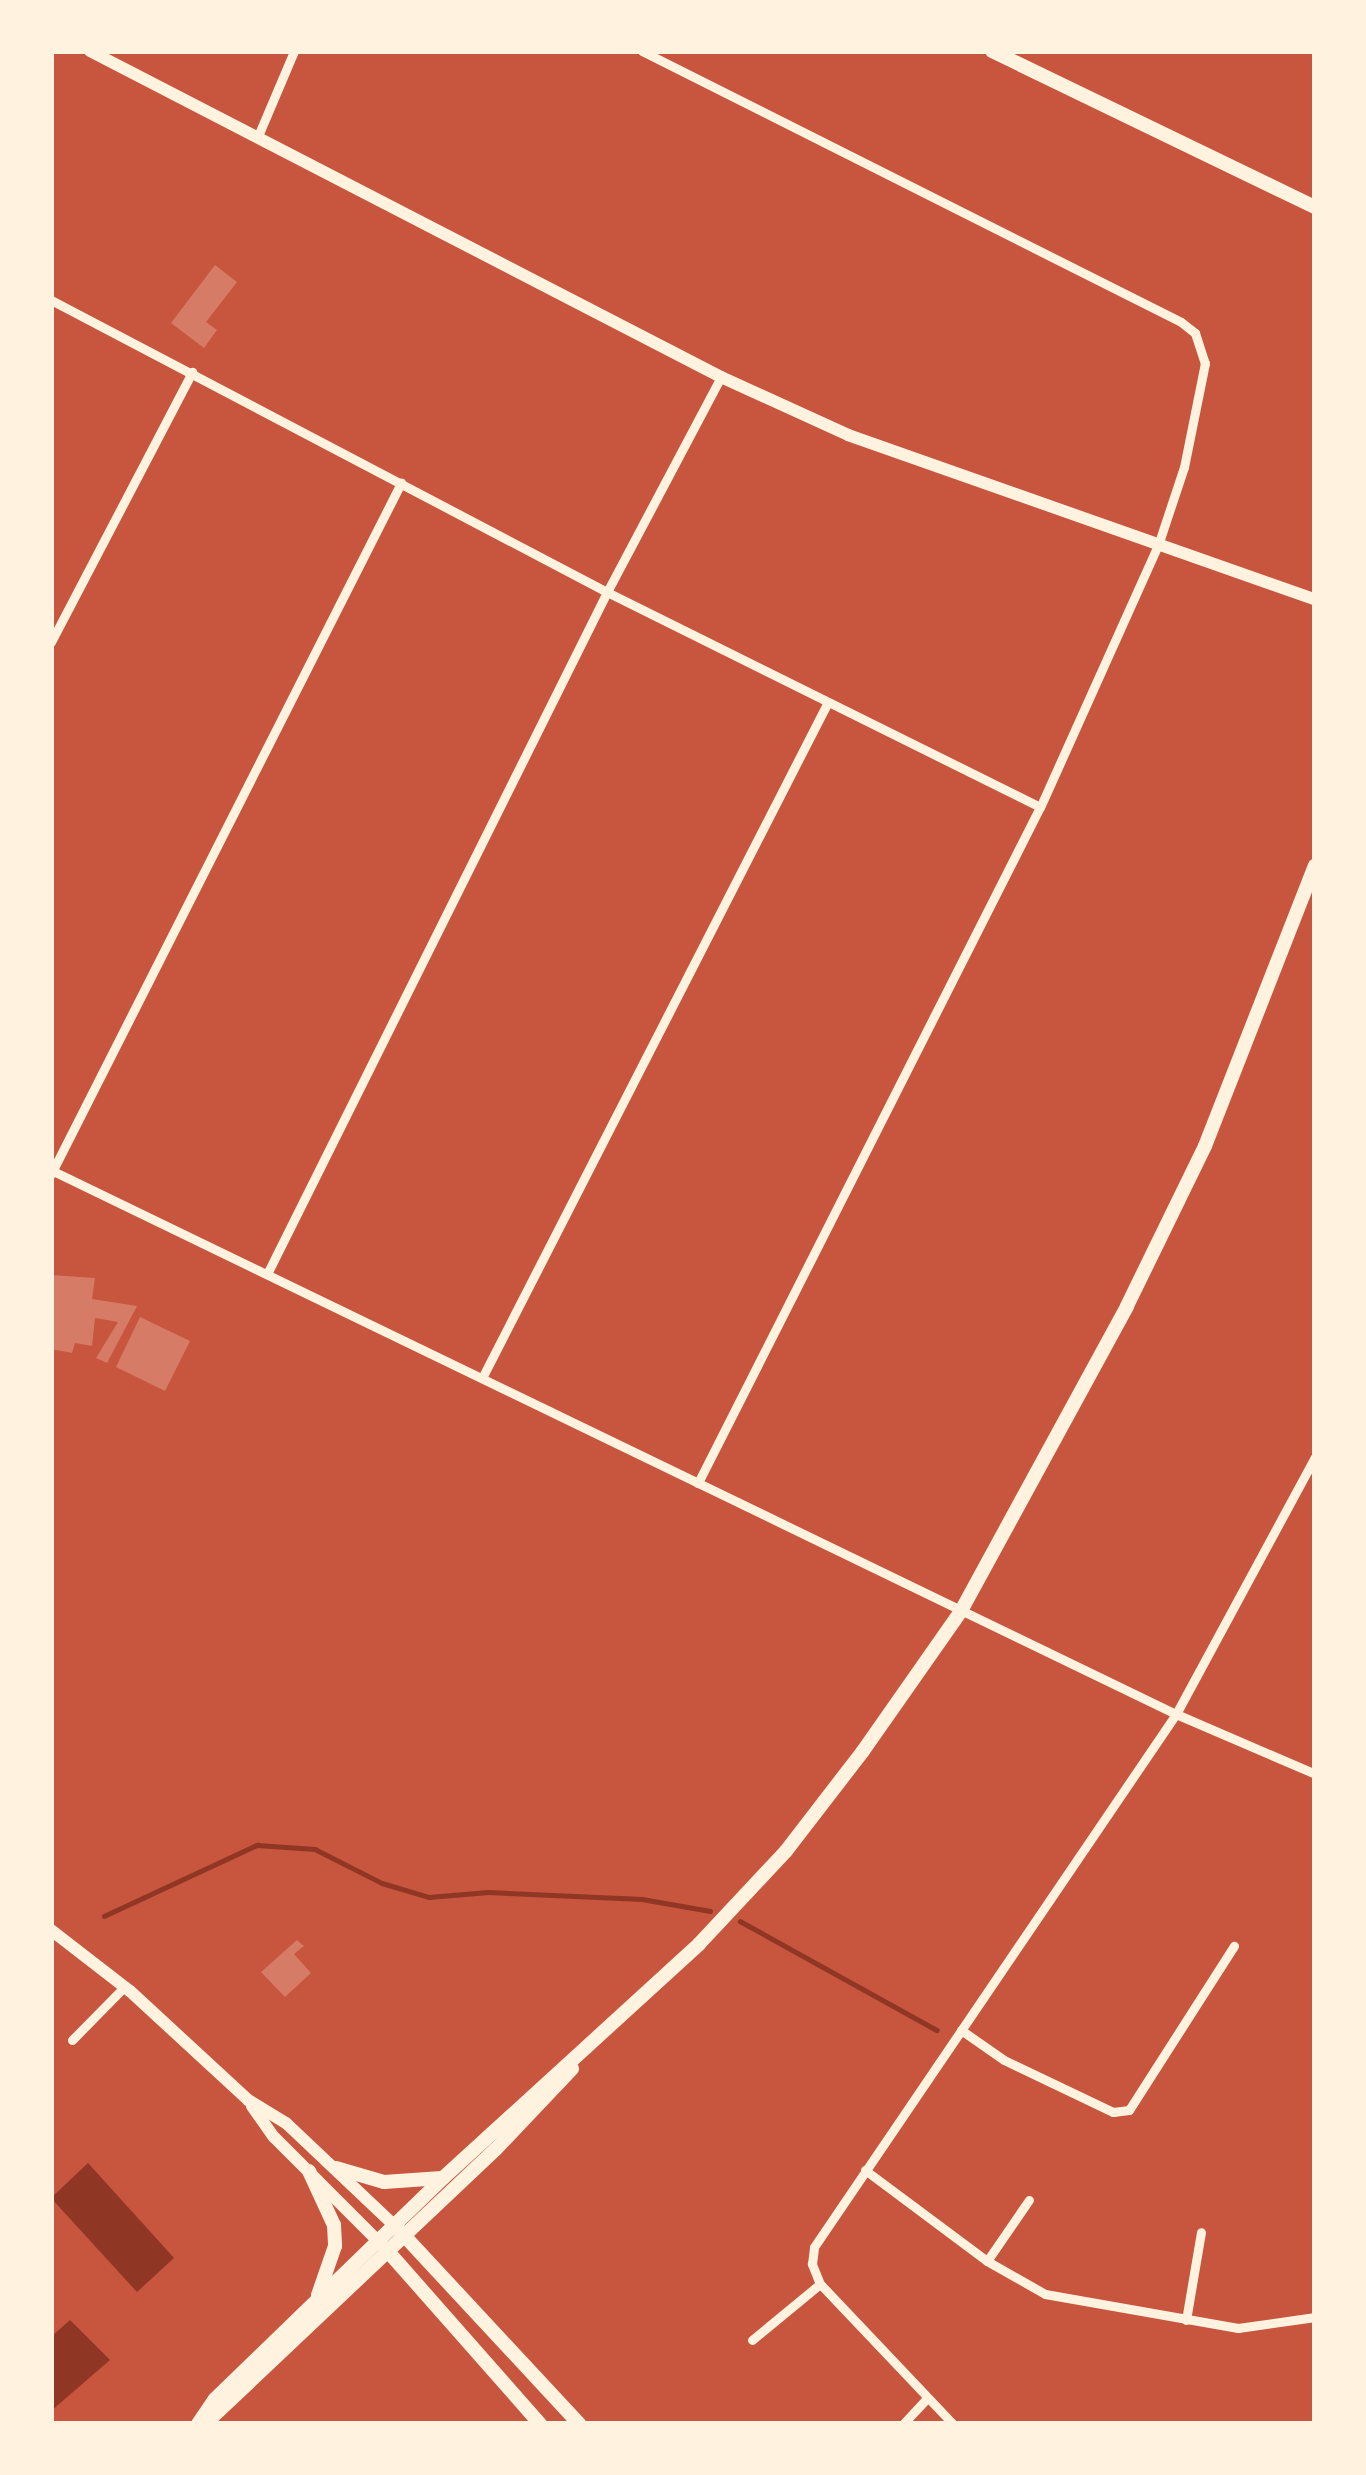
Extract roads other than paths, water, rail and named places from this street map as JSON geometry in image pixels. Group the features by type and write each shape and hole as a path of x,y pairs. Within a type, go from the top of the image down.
{"main road":[{"path":"992,51 1315,207"},
{"path":"1282,193 1315,194"},
{"path":"400,2231 443,2178 578,2060 786,1851 961,1611 1126,1306 1205,1146 1315,866"},
{"path":"202,2424 384,2246 558,2089 578,2060"},
{"path":"336,2168 384,2182 443,2178"},
{"path":"309,2171 329,2207 335,2246 313,2304"},
{"path":"400,2231 579,2424"},
{"path":"202,2424 215,2399 313,2304 384,2246"},
{"path":"384,2246 540,2424"}],"street":[{"path":"90,51 722,376 848,435 1315,599"},
{"path":"258,136 294,51"},
{"path":"643,51 1196,333 1204,363 1200,398 1158,545 1040,807 698,1484"},
{"path":"51,300 607,592 1040,807"},
{"path":"51,642 191,372"},
{"path":"268,1274 607,592 722,376"},
{"path":"401,483 52,1172 1176,1714 1315,1774"},
{"path":"482,1378 828,702"},
{"path":"953,2424 820,2284 812,2264 814,2247 1176,1714 1315,1457"},
{"path":"51,1930 125,1986 248,2100 286,2123 400,2231"},
{"path":"961,2030 1004,2060 1113,2112 1130,2110 1234,1946"},
{"path":"72,2039 125,1986"},
{"path":"248,2100 274,2137 384,2246"},
{"path":"865,2170 987,2261 1045,2294 1238,2328 1315,2317"},
{"path":"987,2261 1029,2200"},
{"path":"1186,2320 1201,2232"},
{"path":"752,2340 820,2284"},
{"path":"903,2424 927,2398"}],"waterway":[{"path":"104,1916 257,1845 315,1849 382,1883 429,1897 488,1892 642,1899 710,1911"},
{"path":"740,1921 937,2030"}]}
